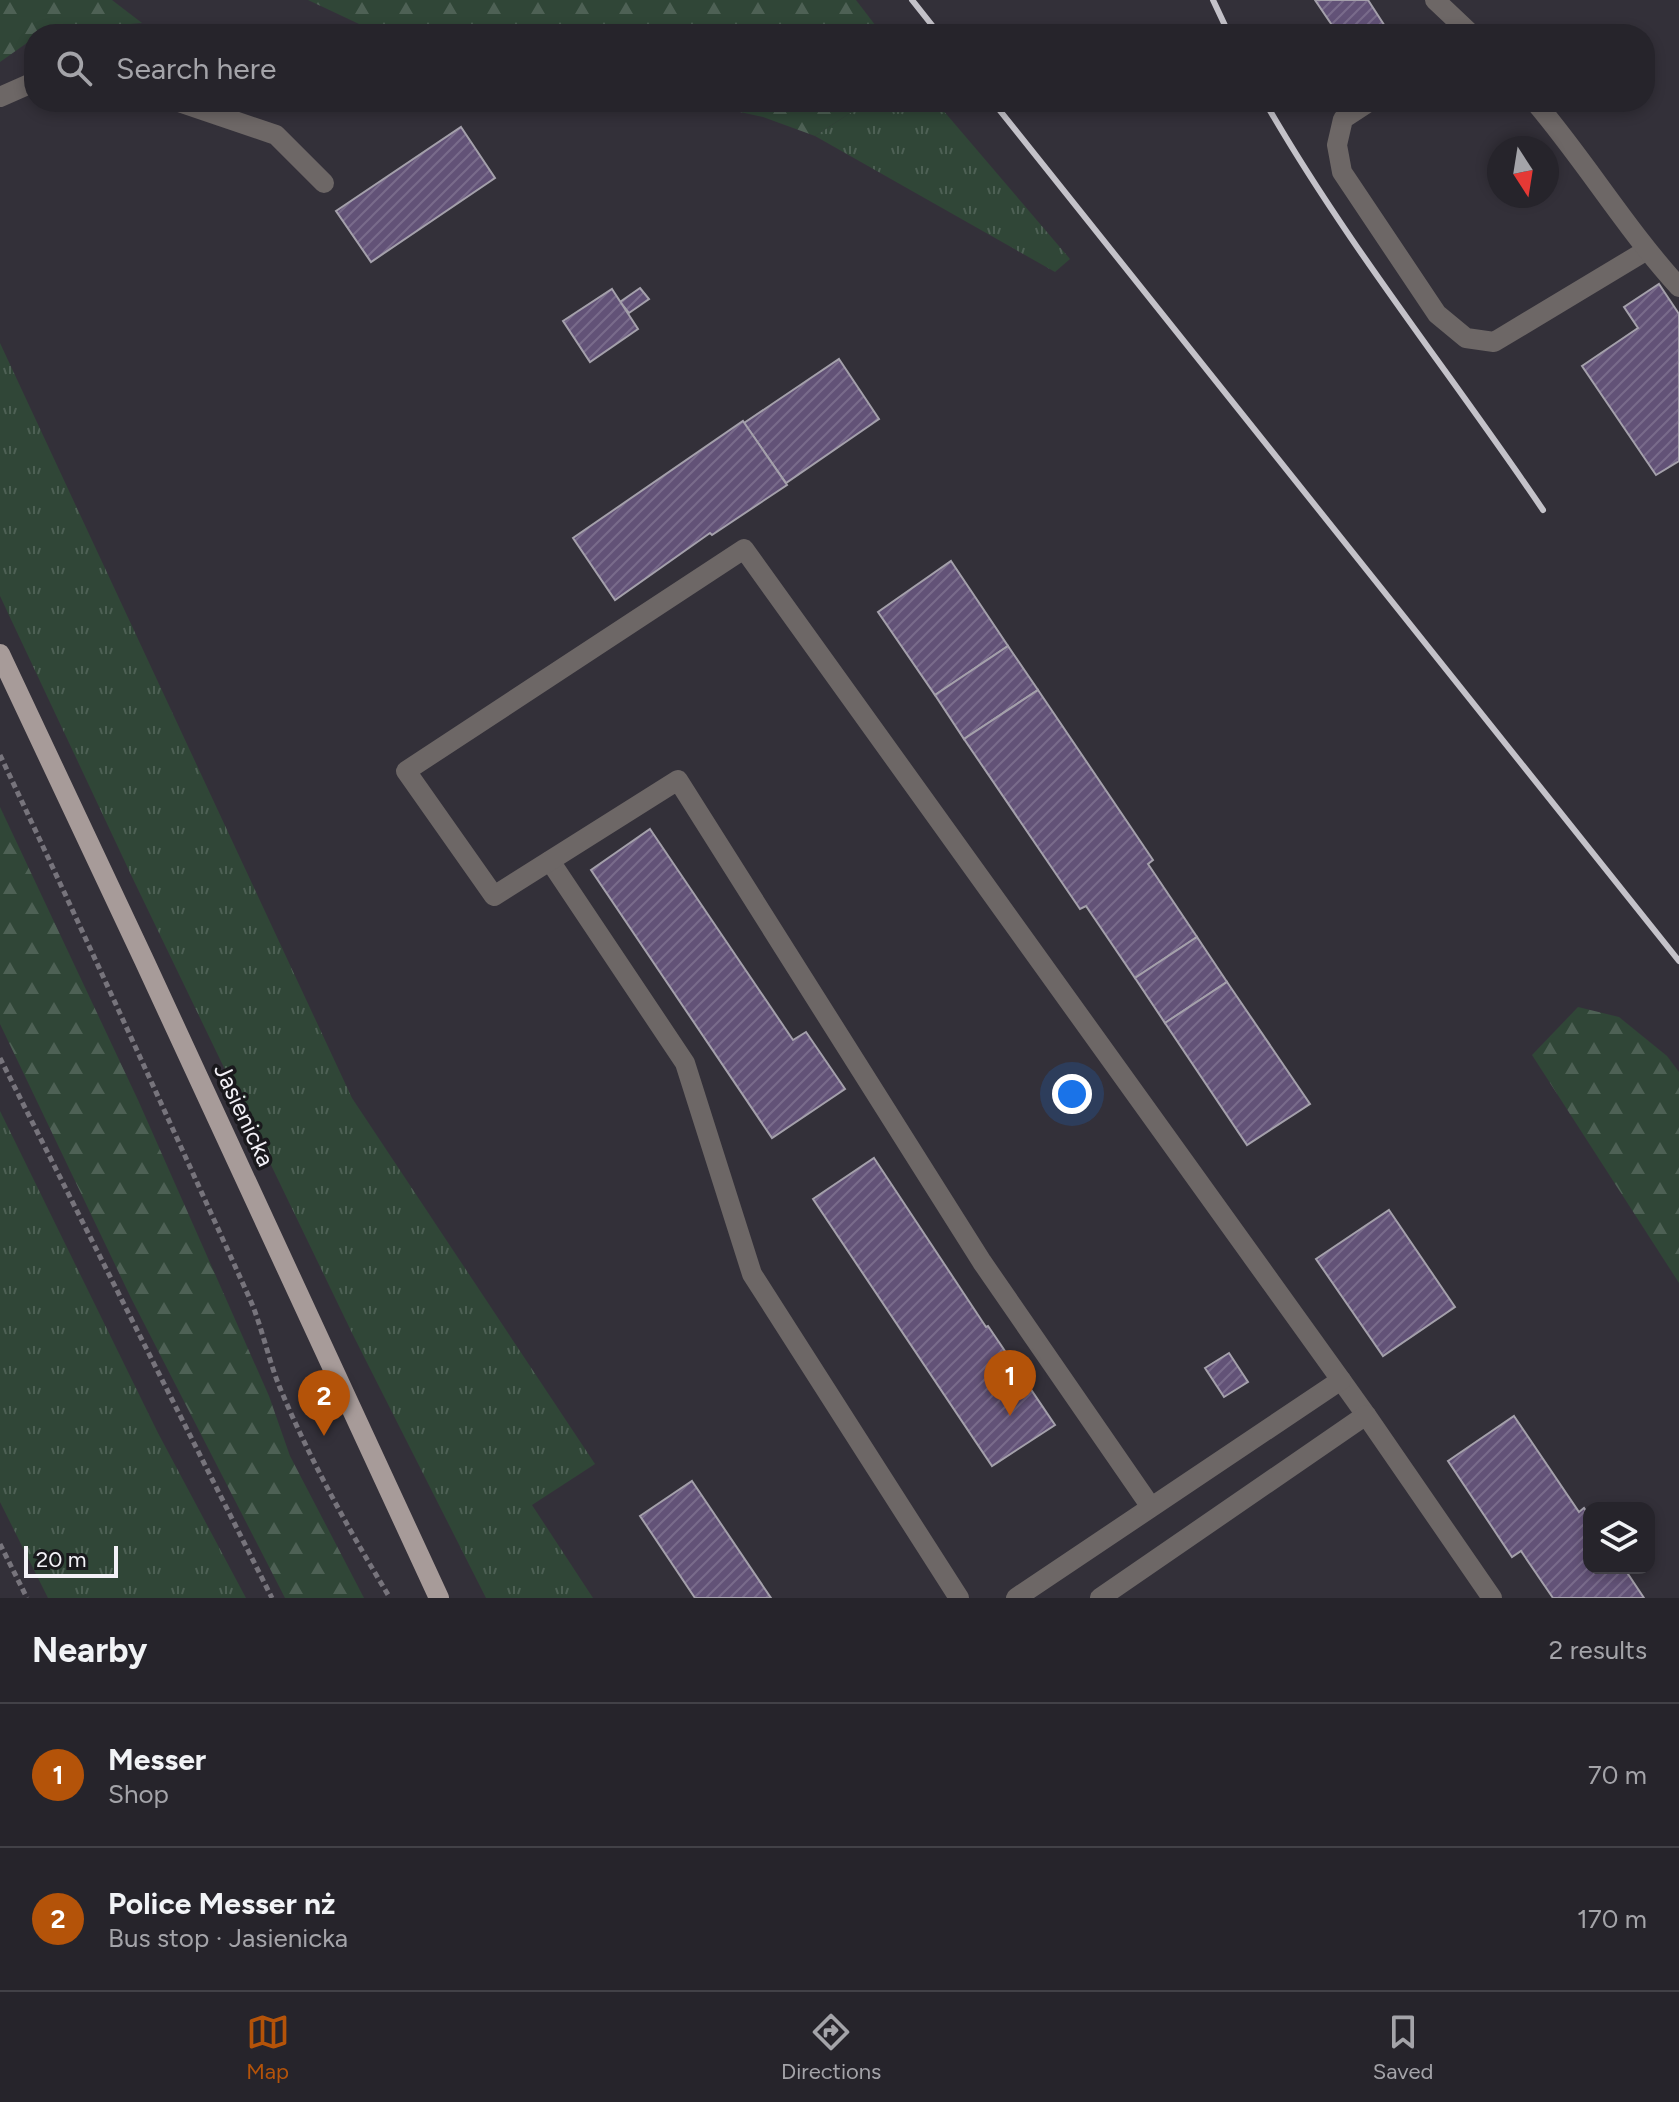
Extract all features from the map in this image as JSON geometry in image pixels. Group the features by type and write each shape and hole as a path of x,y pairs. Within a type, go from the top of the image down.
{"main road":[{"name":"Jasienicka","path":"0,654 439,1598"}],"lane":[{"path":"1435,0 1460,24"},
{"path":"0,97 24,86"},
{"path":"208,112 276,135 324,183"},
{"path":"1354,112 1343,119 1337,145 1342,172 1437,314 1466,338 1494,342 1647,250"},
{"path":"1543,112 1616,210 1679,287"},
{"path":"1151,1507 982,1262 678,780 494,896 406,771 744,549 1366,1415 1492,1598"},
{"path":"550,861 685,1063 752,1274 959,1598"},
{"path":"1016,1598 1341,1380"},
{"path":"1100,1598 1366,1415"}],"path":[{"path":"0,755 254,1308 278,1384 311,1460 390,1598"},
{"path":"0,1058 272,1598"},
{"path":"0,1544 27,1598"}],"green space":[{"path":"0,0 112,0 142,23 24,24 24,45 0,62"},
{"path":"308,0 856,0 874,24 359,24"},
{"path":"740,112 852,112 815,136"},
{"path":"852,112 945,112 1070,259 1055,272 815,136"},
{"path":"0,343 352,1098 595,1464 532,1505 593,1598 486,1598 353,1335 133,879 0,596"},
{"path":"0,807 138,1100 269,1396 290,1456 364,1598 285,1598 131,1298 0,1024"},
{"path":"1578,1007 1619,1017 1667,1056 1679,1072 1679,1283 1532,1055"},
{"path":"0,1111 158,1433 246,1598 48,1598 0,1502"}],"building":[{"path":"1315,0 1368,0 1384,24 1331,24"},
{"path":"461,127 495,178 371,262 336,211"},
{"path":"1659,284 1679,314 1679,461 1656,475 1582,366 1638,328 1624,307"},
{"path":"640,288 649,299 629,313 620,302"},
{"path":"612,289 638,329 590,362 563,321"},
{"path":"839,359 879,419 786,483 744,423"},
{"path":"743,421 787,485 712,535 710,533 615,600 573,538"},
{"path":"951,561 1008,646 935,695 878,612"},
{"path":"1008,646 1038,690 964,739 935,695"},
{"path":"1038,690 1153,860 1148,864 1197,937 1135,978 1086,906 1080,909 964,739"},
{"path":"650,829 793,1040 806,1032 845,1089 772,1138 591,870"},
{"path":"1197,937 1227,982 1165,1023 1135,978"},
{"path":"1227,982 1310,1104 1247,1145 1165,1023"},
{"path":"874,1158 1055,1425 992,1466 813,1199"},
{"path":"1389,1210 1455,1307 1383,1356 1316,1259"},
{"path":"1229,1353 1248,1382 1224,1397 1205,1368"},
{"path":"1514,1416 1579,1512 1583,1509 1583,1574 1628,1574 1644,1598 1553,1598 1521,1551 1512,1557 1448,1461"},
{"path":"692,1481 771,1598 695,1598 640,1516"}],"railway":[{"path":"912,0 931,24"},
{"path":"1213,0 1224,24"},
{"path":"1001,112 1679,961"},
{"path":"1271,112 1330,207 1543,510"}],"place":[{"name":"Messer","path":"1010,1416"},
{"name":"Police Messer nż","path":"324,1436"}]}
